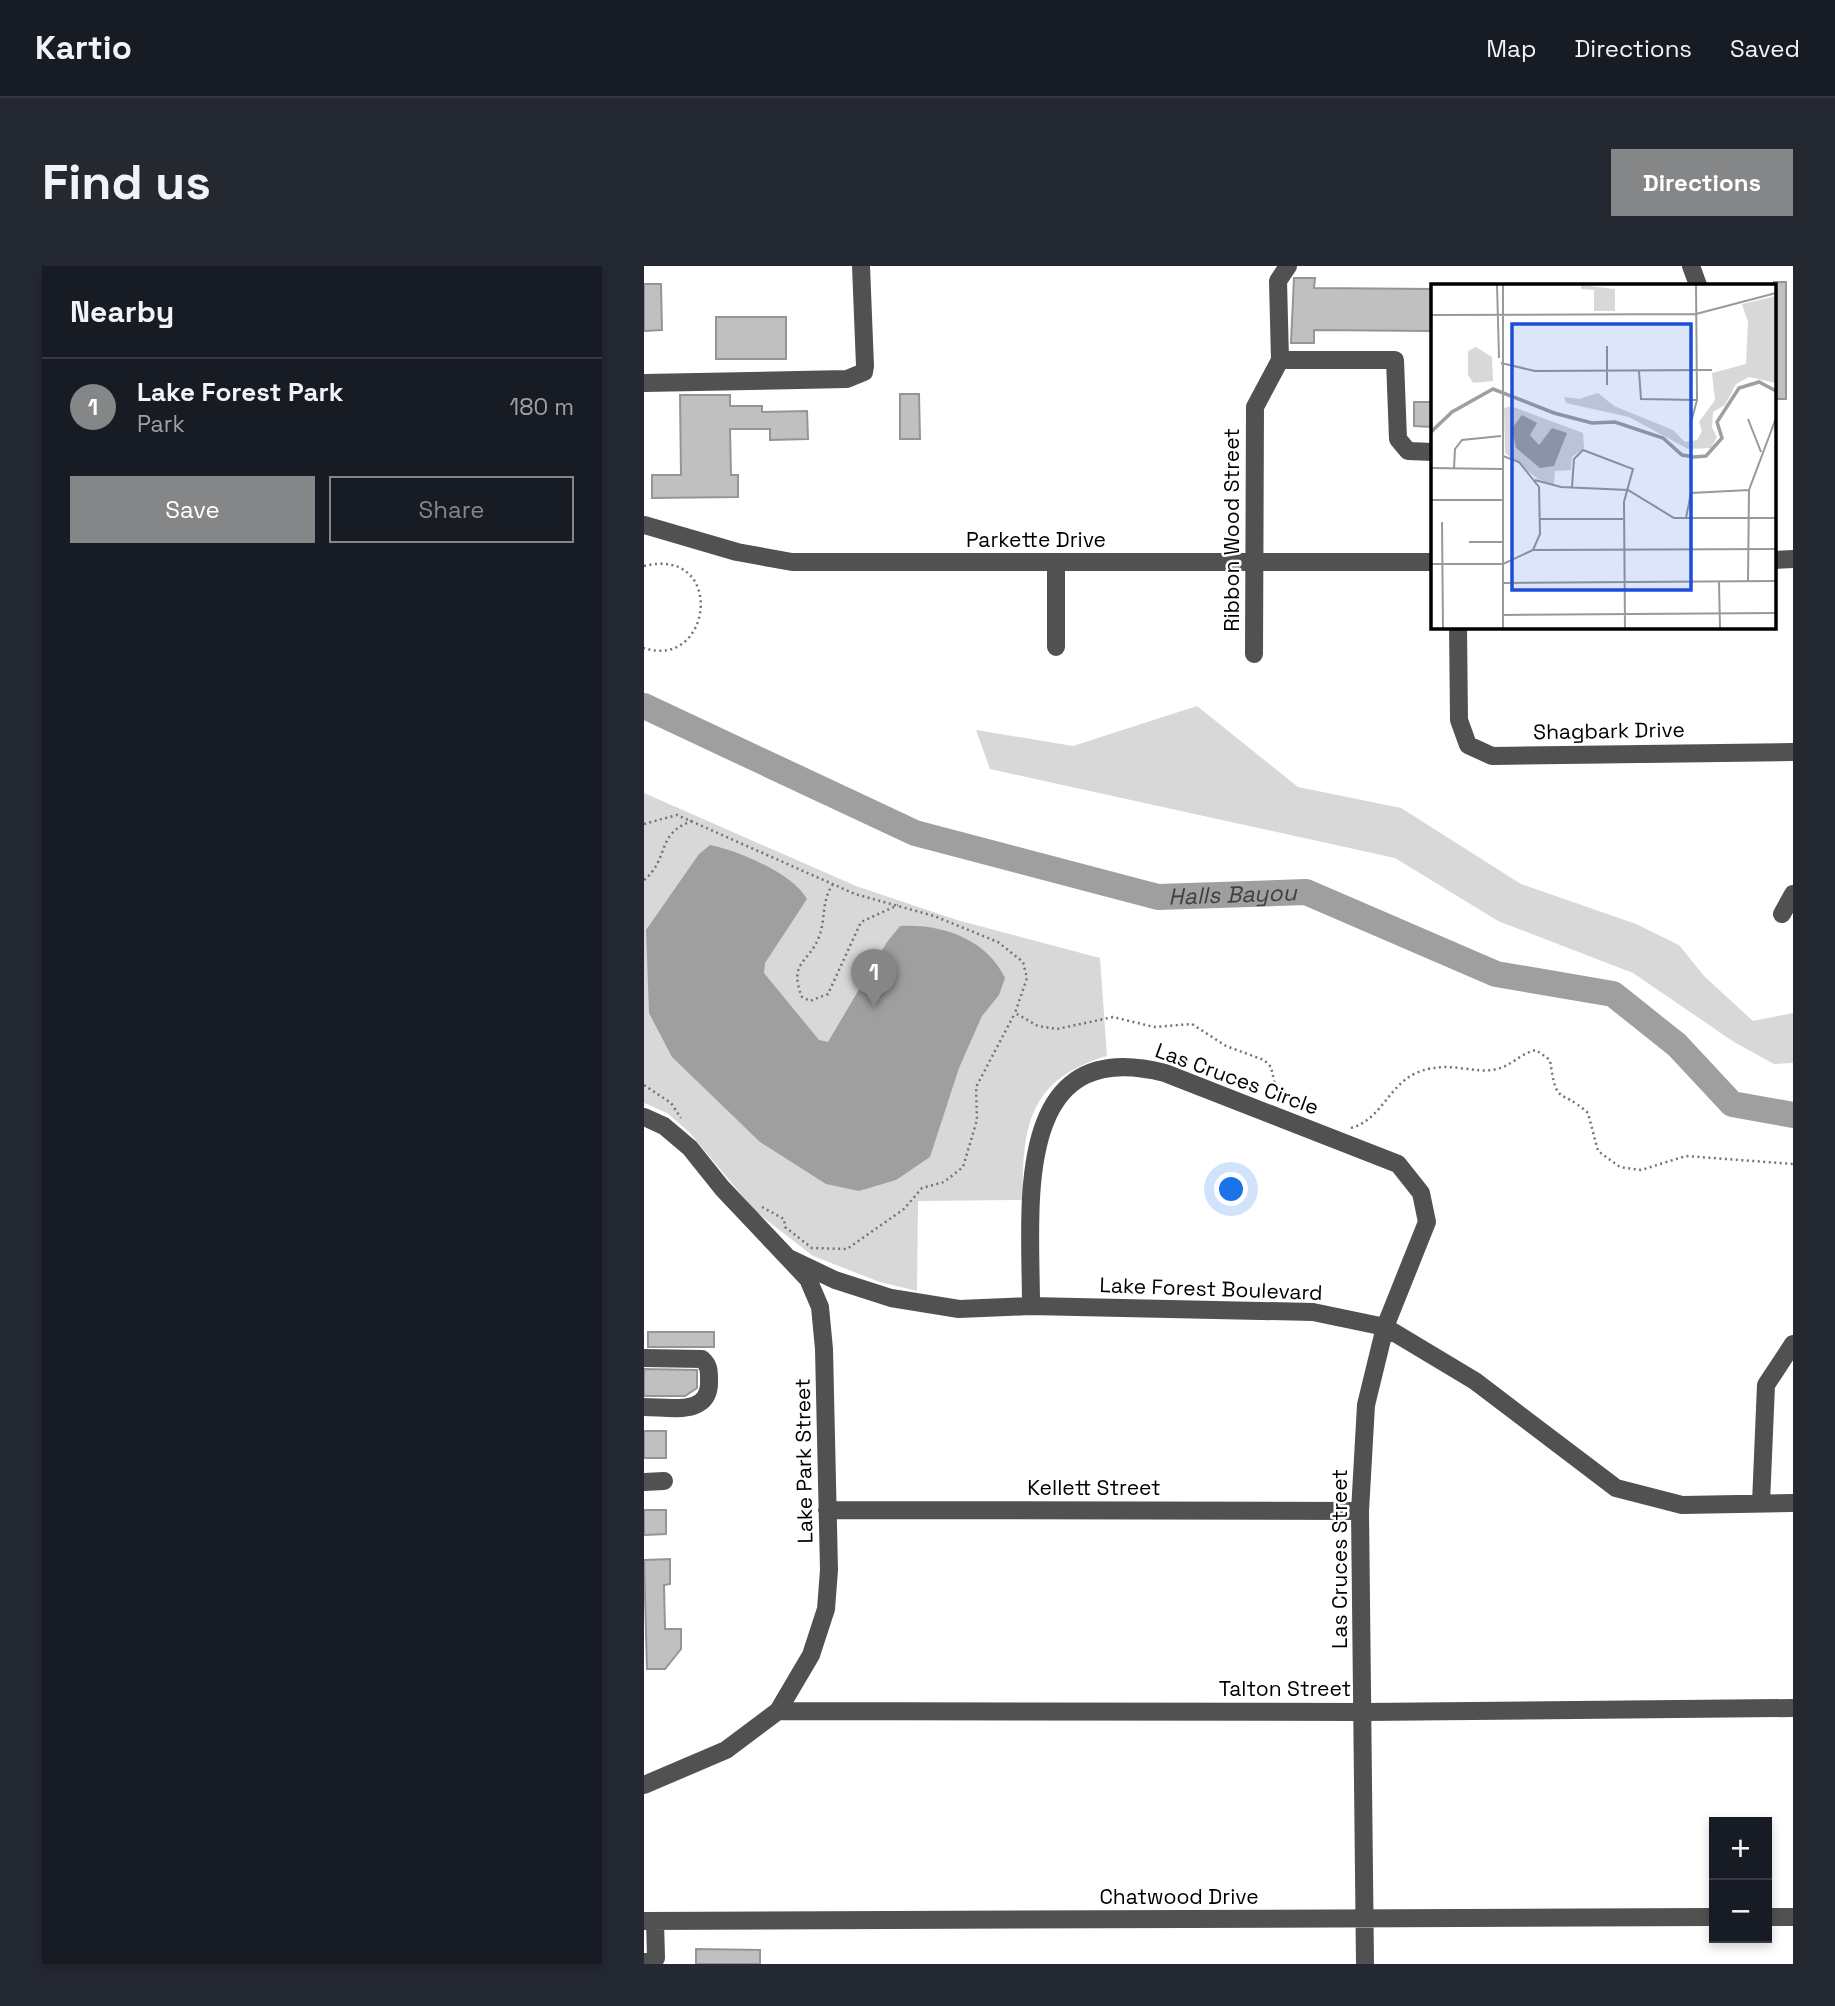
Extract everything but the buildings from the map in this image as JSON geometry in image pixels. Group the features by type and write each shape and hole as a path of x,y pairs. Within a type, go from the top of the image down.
{"street":[{"path":"644,383 858,376 864,372 865,366 861,266"},
{"path":"1288,266 1278,281 1280,360 1395,360 1398,439 1408,451 1431,452"},
{"path":"1691,266 1698,284"},
{"name":"Ribbon Wood Street","path":"1254,654 1255,407 1280,360"},
{"name":"Parkette Drive","path":"644,525 737,552 792,562 1431,562"},
{"path":"1056,563 1056,648"},
{"name":"Shagbark Drive","path":"1458,628 1459,720 1468,745 1492,756 1793,752"},
{"path":"1782,914 1793,894"},
{"name":"Las Cruces Circle","path":"1031,1306 1031,1170 1041,1126 1068,1086 1100,1068 1140,1067 1165,1073 1398,1164 1421,1193 1427,1222 1385,1327"},
{"name":"Lake Park Street","path":"644,1117 664,1126 690,1148 722,1188 808,1279 820,1307 824,1349 829,1570 826,1609 811,1655 778,1711 726,1750 644,1785"},
{"name":"Lake Forest Boulevard","path":"791,1259 835,1280 891,1298 959,1308 1031,1306 1312,1312 1385,1327 1475,1381 1616,1488 1682,1505 1793,1503"},
{"name":"Las Cruces Street","path":"1366,1964 1360,1511 1366,1405 1385,1327"},
{"path":"1761,1503 1766,1385 1793,1344"},
{"path":"644,1358 702,1359 709,1369 710,1392 708,1398 693,1406 644,1407"},
{"path":"644,1482 664,1481"},
{"name":"Kellett Street","path":"827,1510 1360,1511"},
{"name":"Talton Street","path":"778,1711 1364,1712 1793,1708"},
{"name":"Chatwood Drive","path":"650,1921 1709,1917"},
{"path":"1772,1917 1793,1917"},
{"path":"644,1963 656,1958 650,1921"}],"path":[{"path":"644,566 659,562 682,569 695,580 703,600 696,629 679,646 666,650 644,648"},
{"path":"644,824 677,815 855,894 898,905 998,942 1023,962 1027,978 1015,1013 976,1087 977,1120 963,1167 944,1182 922,1188 904,1209 847,1249 812,1248 785,1227 784,1219 765,1207 757,1207"},
{"path":"644,880 655,871 666,840 676,827 693,821"},
{"path":"833,884 824,905 819,937 800,963 797,974 802,997 810,1001 828,994 861,922 898,905"},
{"path":"1015,1013 1038,1026 1057,1029 1113,1017 1154,1027 1192,1024 1226,1046 1264,1060 1270,1067 1276,1096 1281,1102"},
{"path":"1349,1128 1368,1122 1388,1094 1414,1074 1448,1066 1496,1070 1536,1049 1550,1059 1555,1090 1565,1101 1588,1113 1598,1151 1620,1167 1641,1170 1686,1156 1793,1164"},
{"path":"644,1086 671,1102 682,1121"}],"shaded area":[{"path":"1197,706 1298,787 1401,808 1521,884 1636,924 1679,945 1704,976 1753,1021 1793,1013 1793,1063 1774,1064 1734,1042 1633,973 1498,921 1395,858 990,769 976,730 1073,746"},
{"path":"644,793 856,886 957,920 1100,958 1107,1056 1060,1078 1045,1093 1035,1110 1028,1129 1025,1150 1023,1200 918,1201 917,1291 880,1282 813,1256 755,1211 689,1132 667,1113 644,1103"},
{"path":"710,845 764,864 790,880 807,899 765,963 764,973 819,1040 828,1042 887,942 900,926 931,927 961,936 987,953 1005,978 999,995 982,1016 959,1068 930,1157 896,1180 859,1191 826,1184 760,1142 672,1057 649,1013 646,930 699,854"}],"waterway":[{"name":"Halls Bayou","path":"644,706 915,833 1158,897 1306,892 1496,974 1613,994 1677,1045 1732,1104 1793,1115"}],"place":[{"name":"Lake Forest Park","path":"874,1007"}]}
